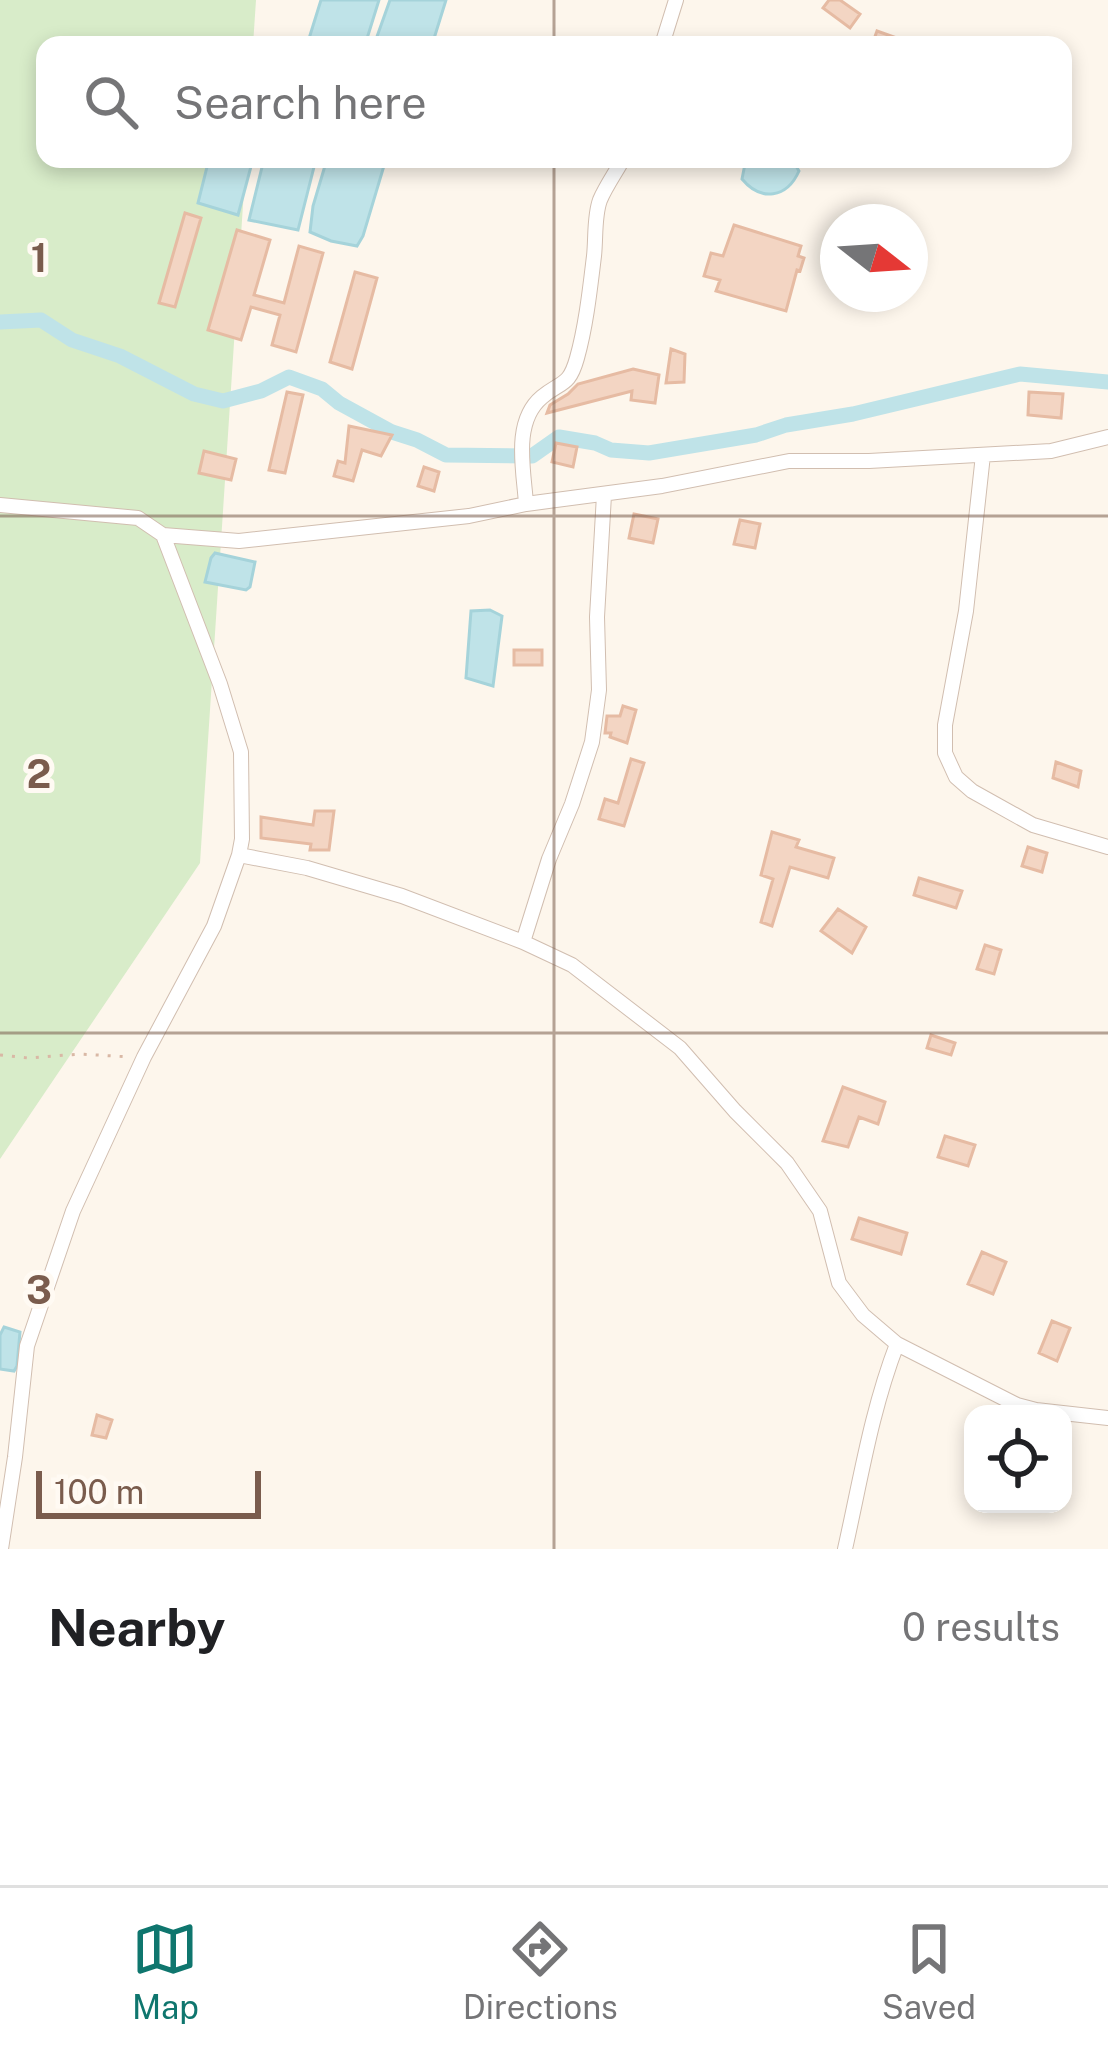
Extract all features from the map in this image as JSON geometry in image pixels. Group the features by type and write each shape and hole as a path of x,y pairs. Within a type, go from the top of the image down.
{"street":[{"path":"665,36 676,0"},
{"path":"526,504 521,445 527,419 546,393 562,387 573,373 594,257 598,203 618,168"},
{"path":"0,505 138,518 163,535 239,541 469,516 789,461 1052,451 1108,437"},
{"path":"983,455 966,611 945,724 945,753 956,777 972,791 1034,825 1108,847"},
{"path":"523,942 592,742 604,495"},
{"path":"1,1549 27,1346 73,1210 144,1058 214,926 242,839 241,752 163,535"},
{"path":"239,855 307,868 402,896 572,965 680,1048 787,1163 820,1211 839,1283 863,1316 897,1344 1017,1405 1108,1418"},
{"path":"845,1549 862,1457 897,1344"}],"path":[{"path":"0,1054 144,1058"}],"green space":[{"path":"0,0 256,0 254,36 36,36 36,168 245,168 200,863 0,1159"}],"water":[{"path":"321,0 379,0 368,36 310,36"},
{"path":"390,0 446,0 435,36 377,36"},
{"path":"207,168 251,168 238,215 198,203"},
{"path":"262,168 314,168 298,230 249,220"},
{"path":"324,168 383,168 357,246 310,232"},
{"path":"744,168 799,171 788,187 773,194 757,191 742,179"},
{"path":"215,553 255,562 250,587 205,582"},
{"path":"490,610 502,616 493,686 466,678 471,611"},
{"path":"4,1327 20,1332 14,1371 0,1369"}],"building":[{"path":"829,0 840,0 860,14 850,28 823,8"},
{"path":"185,213 201,218 175,307 159,303"},
{"path":"734,225 801,246 798,256 804,258 786,311 716,291 720,280 704,276 711,253 723,256"},
{"path":"237,230 270,240 254,295 284,303 299,246 323,253 296,352 272,345 280,315 251,307 241,340 208,330"},
{"path":"355,272 377,278 352,369 330,362"},
{"path":"671,349 685,354 684,382 666,383"},
{"path":"633,369 659,375 655,403 631,400 632,391 547,413 550,405 578,384"},
{"path":"287,392 303,395 285,473 269,470"},
{"path":"1029,392 1063,394 1061,418 1028,415"},
{"path":"349,426 392,435 381,456 362,450 353,481 334,476 338,461 345,463"},
{"path":"556,443 577,447 573,467 552,462"},
{"path":"204,451 236,459 231,480 199,473"},
{"path":"424,467 439,472 434,491 418,486"},
{"path":"634,514 658,519 653,543 629,538"},
{"path":"740,520 760,524 755,548 734,544"},
{"path":"514,650 542,650 542,665 514,665"},
{"path":"623,706 636,710 627,743 605,733 607,716 620,716"},
{"path":"631,759 644,763 624,826 599,819 605,799 618,803"},
{"path":"1056,762 1081,771 1078,787 1053,778"},
{"path":"315,811 334,811 329,850 261,838 261,817 313,825"},
{"path":"772,832 799,840 796,847 834,858 828,878 790,867 772,926 761,922 773,879 761,875"},
{"path":"1028,847 1047,853 1042,872 1022,866"},
{"path":"919,878 962,891 956,908 914,895"},
{"path":"838,909 866,927 852,953 821,931"},
{"path":"985,945 1001,950 994,974 977,969"},
{"path":"931,1035 955,1043 951,1055 927,1048"},
{"path":"843,1087 885,1102 878,1124 859,1117 848,1147 823,1141"},
{"path":"945,1136 975,1145 968,1166 938,1157"},
{"path":"859,1218 907,1233 901,1254 852,1239"},
{"path":"982,1252 1006,1262 993,1294 968,1284"},
{"path":"1052,1321 1070,1328 1057,1361 1039,1353"},
{"path":"97,1415 112,1420 106,1438 92,1435"}],"waterway":[{"path":"0,322 41,320 72,340 120,356 194,394 223,401 289,377 322,389 392,432 446,455 532,456 559,437 611,450 649,453 756,435 1020,374 1108,382"}]}
